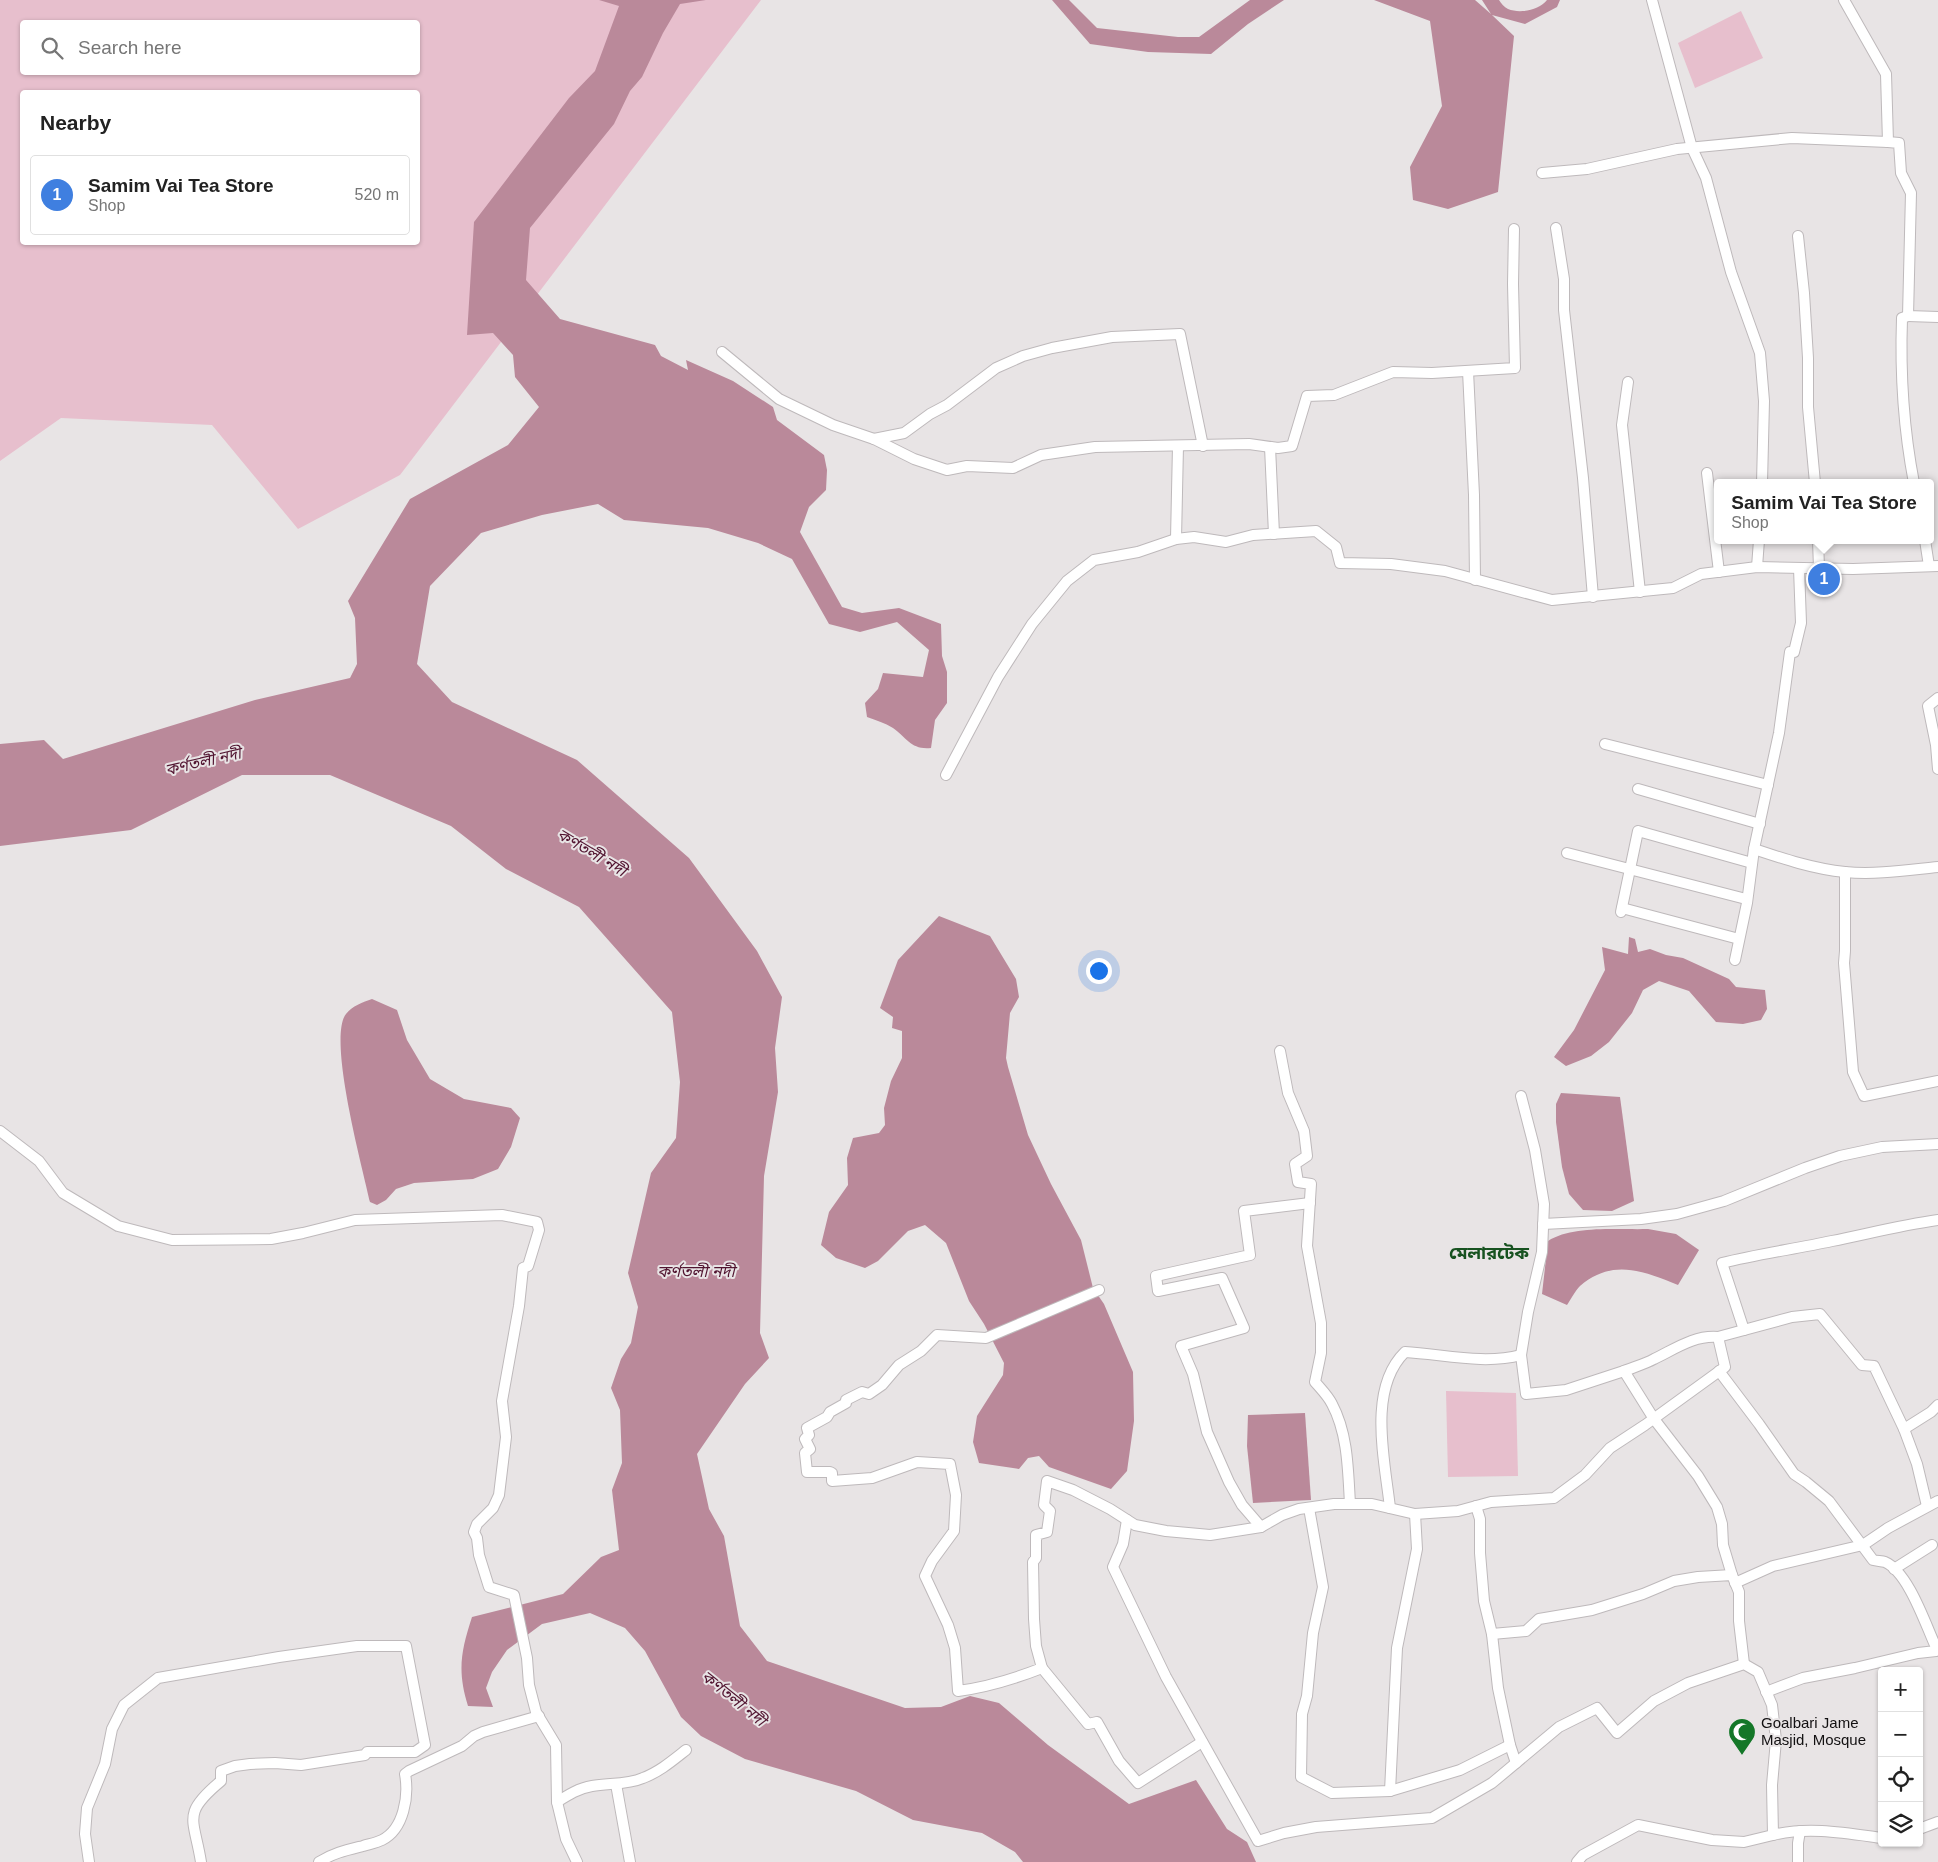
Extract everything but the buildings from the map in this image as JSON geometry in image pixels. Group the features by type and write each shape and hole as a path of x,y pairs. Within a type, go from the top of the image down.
{"street":[{"path":"1652,0 1692,148 1706,178 1731,272 1760,353 1764,400 1762,479"},
{"path":"1844,0 1886,74 1888,142"},
{"path":"1542,172 1587,169 1677,149 1792,138 1898,143 1901,173 1911,194 1908,316"},
{"path":"1556,228 1564,279 1564,310 1583,478 1593,597"},
{"path":"722,352 779,400 833,425 874,439 914,459 947,470 967,466 1013,468 1042,455 1095,447 1249,444 1270,447 1292,446 1308,396 1334,395 1393,372 1432,373 1515,368 1514,229"},
{"path":"1798,236 1804,293 1808,358 1808,408 1815,479"},
{"path":"1913,479 1901,385 1902,318 1908,316 1938,317"},
{"path":"874,439 904,433 930,414 947,405 996,368 1023,356 1052,348 1112,337 1180,334 1203,446"},
{"path":"1468,371 1474,495 1475,580"},
{"path":"1628,382 1622,425 1640,592"},
{"path":"1176,539 1178,446"},
{"path":"1270,447 1274,534"},
{"path":"1707,473 1714,526"},
{"path":"946,775 998,677 1032,624 1068,582 1094,560 1138,552 1176,539 1194,537 1226,542 1253,535 1316,531 1336,547 1340,563 1391,564 1445,571 1552,600 1673,588 1701,574 1757,567 1933,566 1926,544"},
{"path":"1716,544 1720,572"},
{"path":"1757,567 1759,544"},
{"path":"1818,544 1819,568"},
{"path":"1735,960 1747,903 1746,898 1754,850 1779,734 1790,652 1794,652 1801,623 1799,568"},
{"path":"1938,698 1928,706 1936,745 1938,769"},
{"path":"1605,744 1768,785"},
{"path":"1638,789 1760,824"},
{"path":"1739,939 1622,910 1638,831 1752,863"},
{"path":"1754,850 1796,863 1846,872 1895,872 1938,867"},
{"path":"1567,853 1746,898"},
{"path":"1846,872 1846,951 1844,963 1853,1072 1864,1096 1938,1081"},
{"path":"1280,1051 1288,1093 1304,1131 1307,1156 1295,1164 1298,1182 1311,1184 1307,1246 1321,1323 1321,1353 1315,1382 1332,1403 1342,1430 1348,1461 1350,1504"},
{"path":"1521,1096 1535,1150 1544,1204 1542,1252 1528,1312 1521,1354 1526,1394 1566,1390 1624,1371 1652,1360 1687,1342 1707,1336 1718,1336 1792,1317 1820,1314 1862,1365 1874,1366 1904,1430 1916,1464 1927,1506"},
{"path":"0,1131 39,1162 63,1193 118,1226 172,1240 271,1238 303,1234 355,1220 502,1215 537,1222 539,1230 528,1266 523,1268 519,1306 502,1401 506,1437 499,1495 494,1508 477,1524 474,1532 489,1587 514,1595 527,1658 528,1685 539,1716 556,1746 557,1802 566,1839 577,1862"},
{"path":"1543,1224 1641,1220 1677,1214 1724,1201 1840,1156 1882,1147 1938,1144"},
{"path":"1261,1527 1242,1505 1229,1482 1207,1432 1193,1374 1182,1346 1244,1328 1222,1278 1158,1292 1156,1276 1250,1255 1244,1211 1310,1203"},
{"path":"1744,1330 1722,1264 1758,1254 1902,1225 1938,1220"},
{"path":"1042,1668 984,1688 958,1691 955,1648 948,1625 925,1576 932,1561 954,1532 956,1495 950,1464 917,1462 872,1478 832,1481 832,1473 807,1472 805,1452 810,1449 806,1439 810,1435 807,1428 828,1417 830,1412 862,1392 869,1394 882,1385 899,1365 921,1351 937,1335 986,1338 1099,1290"},
{"path":"1202,1742 1138,1783 1119,1761 1097,1722 1088,1724 1042,1668 1036,1646 1033,1582 1036,1535 1047,1532 1050,1511 1044,1505 1047,1481 1073,1490 1134,1525 1166,1531 1210,1535 1261,1527 1282,1515 1334,1504 1372,1504 1415,1514 1458,1511 1491,1502 1554,1498 1585,1474 1610,1448 1654,1419 1725,1367 1718,1336"},
{"path":"1390,1508 1381,1412 1384,1388 1396,1361 1405,1352 1431,1353 1481,1360 1521,1354"},
{"path":"1624,1371 1654,1419 1698,1476 1716,1507 1722,1524 1722,1545 1739,1592 1739,1621 1744,1664"},
{"path":"1719,1371 1760,1424 1794,1474 1829,1501 1874,1560 1885,1562 1894,1569 1916,1598 1937,1653 1918,1653 1803,1678 1766,1692"},
{"path":"1904,1430 1938,1405"},
{"path":"1492,1634 1526,1631 1539,1619 1592,1610 1643,1594 1674,1581 1698,1577 1733,1579 1773,1566 1863,1545 1888,1528 1938,1501"},
{"path":"1476,1506 1480,1519 1480,1554 1484,1601 1492,1634 1498,1688 1510,1746 1516,1763"},
{"path":"1309,1508 1323,1587 1313,1633 1306,1696 1302,1714 1300,1777 1332,1793 1390,1790 1460,1770 1510,1746"},
{"path":"1390,1790 1397,1648 1417,1549 1415,1514"},
{"path":"1127,1520 1123,1544 1113,1567 1166,1677 1258,1841 1284,1833 1316,1827 1432,1818 1492,1783 1559,1727 1597,1708 1617,1733 1654,1701 1688,1683 1744,1664 1758,1672 1772,1705 1776,1740 1772,1786 1773,1835"},
{"path":"1894,1569 1932,1545"},
{"path":"89,1862 85,1834 87,1808 105,1764 112,1729 124,1705 158,1678 279,1657 357,1646 406,1646 424,1745 415,1752 367,1752 364,1755 301,1765 276,1763 250,1764 235,1766 221,1771 220,1781 204,1794 194,1808 192,1824 201,1862"},
{"path":"319,1862 333,1854 383,1840 397,1826 405,1806 407,1785 405,1774 409,1771 462,1746 474,1736 483,1732 539,1716"},
{"path":"557,1802 574,1791 591,1786 616,1784 643,1778 663,1768 686,1750"},
{"path":"616,1784 630,1862"},
{"path":"1923,1828 1938,1822"},
{"path":"1577,1862 1583,1855 1638,1825 1712,1840 1744,1842 1791,1830 1846,1833 1878,1837"},
{"path":"1798,1862 1800,1831"}],"shaded area":[{"path":"0,0 761,0 400,475 298,529 212,425 61,418 0,461"},
{"path":"1741,11 1763,58 1695,88 1678,43"},
{"path":"1446,1391 1516,1393 1518,1476 1448,1477"}],"water":[{"name":"কর্ণতলী নদী","path":"599,0 706,0 680,4 663,33 642,77 630,91 614,124 530,228 526,280 560,319 655,345 661,356 688,370 686,360 733,381 773,407 777,420 824,455 827,470 826,490 809,507 800,532 842,607 862,613 899,608 941,624 942,656 947,672 947,703 935,720 931,748 914,745 893,728 867,717 865,703 878,689 883,673 923,677 929,650 897,622 860,632 829,624 792,559 758,543 708,528 624,520 598,504 542,515 481,533 430,586 417,664 452,702 577,760 689,858 757,951 782,997 775,1048 778,1092 764,1176 760,1333 769,1358 745,1384 697,1454 709,1509 724,1536 740,1626 767,1661 905,1708 941,1707 970,1696 999,1703 1048,1745 1129,1804 1196,1780 1227,1829 1247,1842 1256,1862 1023,1862 1015,1852 982,1833 913,1820 856,1791 745,1759 701,1736 681,1717 645,1651 625,1628 590,1613 542,1624 507,1650 492,1672 486,1688 493,1707 468,1706 462,1682 462,1661 465,1640 472,1617 563,1594 601,1557 619,1550 612,1490 622,1463 620,1410 611,1388 621,1359 631,1343 638,1307 628,1273 651,1173 676,1138 680,1082 672,1012 579,907 506,869 451,826 330,775 242,775 131,830 0,846 0,744 44,740 63,759 255,700 350,678 357,664 355,618 348,601 410,499 508,445 539,407 515,377 513,355 493,333 467,335 474,222 569,98 595,71 619,6"},
{"path":"1052,0 1069,0 1097,28 1178,37 1199,37 1250,0 1284,0 1248,24 1211,54 1148,52 1090,44"},
{"path":"1374,0 1475,0 1491,14 1482,0 1499,0 1507,8 1524,11 1534,9 1547,0 1560,0 1557,7 1525,24 1492,15 1514,36 1498,192 1448,209 1413,200 1410,167 1442,106 1430,21"},
{"path":"939,916 990,936 1016,979 1019,997 1010,1013 1006,1058 1028,1135 1051,1184 1081,1240 1093,1288 1104,1304 1133,1372 1134,1421 1127,1471 1111,1489 1049,1467 1039,1456 1028,1458 1019,1469 979,1463 973,1442 977,1416 1003,1375 1004,1363 984,1324 969,1301 946,1243 925,1225 908,1231 878,1261 865,1268 836,1258 821,1245 829,1212 848,1185 847,1158 853,1138 879,1133 885,1125 884,1108 891,1081 902,1058 902,1031 892,1028 893,1017 880,1008 898,960"},
{"path":"1629,937 1635,939 1638,952 1650,949 1666,955 1683,958 1729,979 1736,987 1765,990 1767,1009 1761,1020 1743,1024 1716,1022 1689,991 1659,981 1643,990 1632,1013 1609,1042 1591,1056 1566,1066 1554,1057 1574,1030 1605,970 1602,947 1628,954"},
{"path":"372,999 397,1010 407,1040 430,1079 464,1099 511,1108 520,1118 511,1147 498,1169 473,1179 414,1183 396,1189 386,1200 377,1205 370,1202 354,1134 343,1075 341,1028 348,1011"},
{"path":"1561,1093 1620,1097 1634,1201 1612,1211 1583,1210 1569,1194 1562,1167 1556,1122 1556,1104"},
{"path":"1648,1229 1676,1234 1699,1250 1678,1285 1653,1275 1628,1270 1616,1270 1592,1277 1580,1286 1567,1305 1542,1294 1548,1241 1558,1236 1583,1230"},
{"path":"1305,1413 1311,1500 1253,1503 1247,1446 1248,1415"}],"place":[{"name":"Samim Vai Tea Store","path":"1824,579"},
{"name":"Goalbari Jame Masjid, Mosque","path":"1742,1756"}],"district":[{"name":"মেলারটেক","path":"1489,1253"}]}
